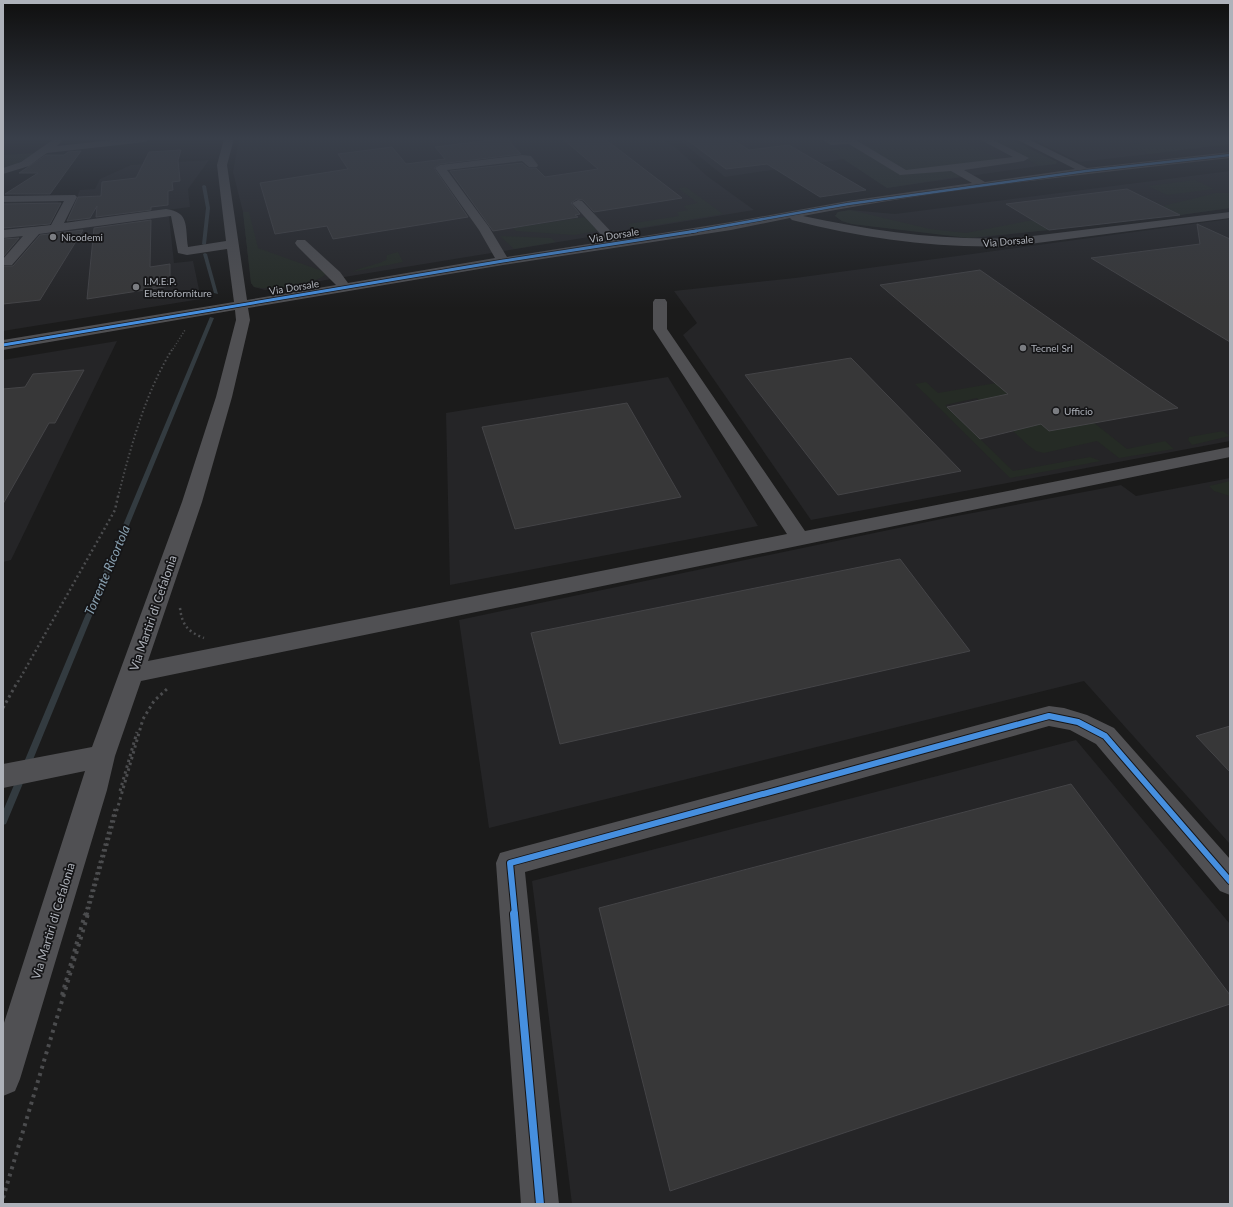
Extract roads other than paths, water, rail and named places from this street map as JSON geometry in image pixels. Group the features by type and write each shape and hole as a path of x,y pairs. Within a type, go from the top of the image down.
{"street":[{"name":"Via Martiri di Cefalonia","path":"3,1079 94,790 102,756 192,502 224,396 243,320 226,195"},
{"path":"460,195 485,230 503,261"},
{"name":"Via Dorsale","path":"3,345 503,261 787,216 848,204 909,195"},
{"path":"3,199 71,197 57,226"},
{"path":"578,203 615,244"},
{"path":"3,234 35,231 57,226 166,212 174,213 178,216 182,250 187,251 232,244"},
{"name":"Via Dorsale","path":"787,216 837,227 907,238 980,244 1015,242 1230,215"},
{"path":"7,262 35,231"},
{"path":"301,243 335,275 345,288"},
{"path":"660,302 660,329 800,538"},
{"path":"132,673 1230,452"},
{"path":"540,1204 510,863 1049,716 1066,717 1105,736 1230,881"},
{"path":"3,776 102,756"}],"waterway":[{"name":"Torrente Ricortola","path":"204,244 208,208 206,195"},
{"name":"Torrente Ricortola","path":"205,254 216,293"},
{"name":"Torrente Ricortola","path":"26,767 212,318"},
{"name":"Torrente Ricortola","path":"3,821 22,776"}],"place":[{"name":"Nicodemi","path":"53,237"},
{"name":"I.M.E.P. Elettroforniture","path":"136,287"},
{"name":"Tecnel Srl","path":"1023,348"},
{"name":"Ufficio","path":"1056,411"}]}
